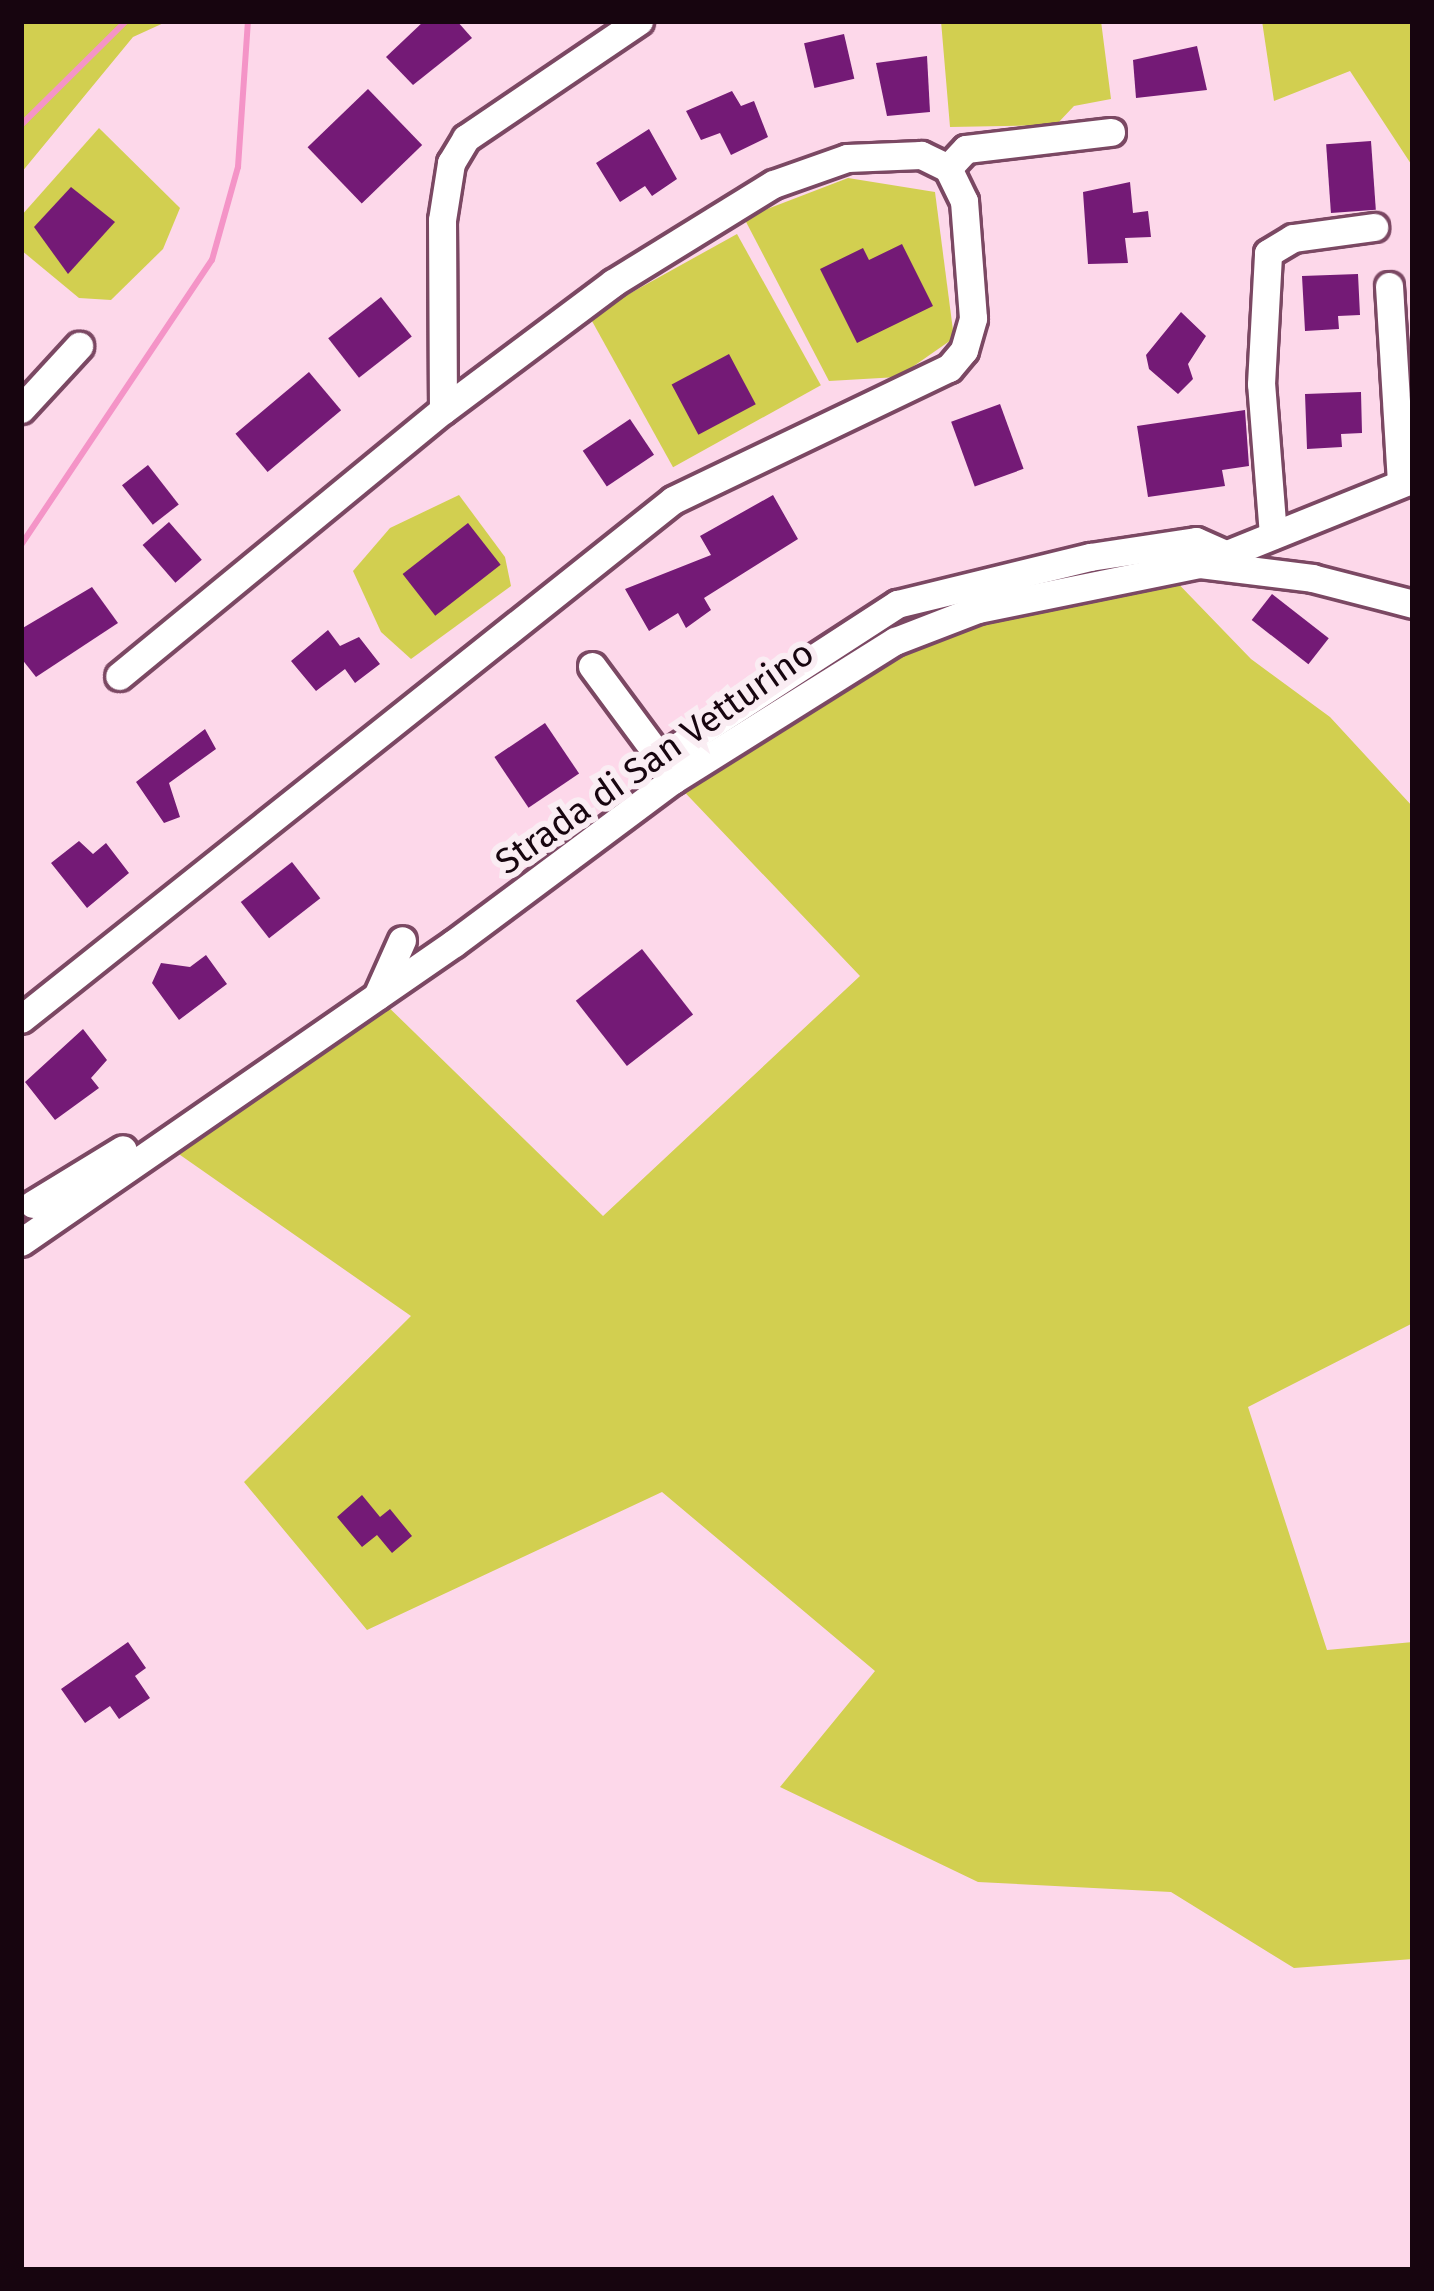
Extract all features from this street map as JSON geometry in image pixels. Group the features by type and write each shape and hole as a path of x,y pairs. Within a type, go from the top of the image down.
{"street":[{"path":"442,410 442,220 451,164 466,138 639,21"},
{"path":"947,168 966,148 1111,132"},
{"path":"21,1018 673,500 949,368 964,350 973,318 964,201 947,168 921,155 847,158 773,184 613,283 442,410 119,676"},
{"path":"1273,535 1262,384 1268,253 1293,238 1374,227"},
{"path":"1213,559 1407,481 1389,286"},
{"path":"21,410 79,346"},
{"name":"Strada di San Vetturino","path":"21,1243 32,1204 377,996 667,769 896,641 978,610 1213,559 1413,604"},
{"path":"592,666 667,769"},
{"path":"377,996 402,940"}],"shaded area":[{"path":"21,21 168,21 133,37 21,173"},
{"path":"941,21 1101,21 1111,99 1074,106 1056,125 950,127"},
{"path":"1262,21 1413,21 1413,167 1350,71 1274,101"},
{"path":"99,128 180,208 163,249 111,300 79,298 21,250 21,216"},
{"path":"848,178 935,192 954,338 898,377 829,381 744,218"},
{"path":"737,234 821,385 673,467 589,316"},
{"path":"459,495 505,557 511,586 411,659 381,632 353,571 390,528"},
{"path":"1166,571 1251,659 1330,717 1413,807 1413,1323 1248,1407 1327,1650 1413,1642 1413,1959 1294,1968 1171,1892 978,1882 780,1787 875,1671 662,1492 367,1630 244,1482 411,1316 163,1143 377,996 603,1216 860,976 673,780 895,641"}],"building":[{"path":"424,21 457,21 472,38 413,85 386,57"},
{"path":"844,34 854,79 814,88 804,43"},
{"path":"1197,46 1207,90 1136,98 1133,60"},
{"path":"927,56 930,112 887,116 876,63"},
{"path":"368,89 422,145 362,203 308,147"},
{"path":"732,91 741,106 754,101 768,137 731,155 720,133 701,140 686,111"},
{"path":"649,129 677,179 652,196 645,186 620,202 596,163"},
{"path":"1371,141 1376,210 1331,213 1326,144"},
{"path":"1130,182 1133,213 1148,211 1151,237 1125,238 1128,263 1088,264 1083,192"},
{"path":"71,187 115,222 68,274 34,227"},
{"path":"902,244 933,306 857,343 820,269 863,248 869,260"},
{"path":"1358,274 1360,315 1338,316 1339,329 1305,331 1302,276"},
{"path":"381,297 412,336 359,378 328,338"},
{"path":"1181,312 1206,336 1188,364 1193,379 1178,394 1149,369 1146,355"},
{"path":"729,354 756,404 698,435 672,385"},
{"path":"309,372 341,410 268,472 235,434"},
{"path":"1361,392 1362,433 1341,434 1342,447 1307,449 1305,394"},
{"path":"1000,404 1024,469 975,487 951,422"},
{"path":"1245,410 1249,466 1222,470 1225,486 1148,497 1137,426"},
{"path":"630,419 654,455 607,487 583,451"},
{"path":"148,465 179,504 153,525 122,485"},
{"path":"773,495 798,539 704,598 711,610 686,628 678,613 649,631 625,589 711,555 700,536"},
{"path":"169,522 202,560 175,583 143,545"},
{"path":"468,523 501,565 435,616 403,574"},
{"path":"92,587 118,623 36,677 21,658 21,629"},
{"path":"1272,594 1329,638 1308,664 1252,620"},
{"path":"328,630 340,646 359,637 380,664 355,683 345,669 316,691 291,661"},
{"path":"545,723 579,774 529,808 494,757"},
{"path":"205,729 216,749 169,783 180,817 164,823 136,782"},
{"path":"79,841 93,854 106,843 129,873 87,908 51,863"},
{"path":"292,862 320,898 269,938 241,902"},
{"path":"642,949 693,1014 627,1066 576,1001"},
{"path":"206,955 227,984 179,1020 152,983 161,963 190,967"},
{"path":"83,1029 107,1060 91,1078 99,1088 55,1120 25,1082"},
{"path":"362,1495 380,1517 390,1509 412,1536 392,1553 377,1535 362,1547 337,1517"},
{"path":"128,1642 146,1668 135,1676 150,1698 119,1719 110,1706 85,1723 61,1689"}],"waterway":[{"path":"21,125 126,21"},
{"path":"21,545 212,260 238,167 248,21"}]}
